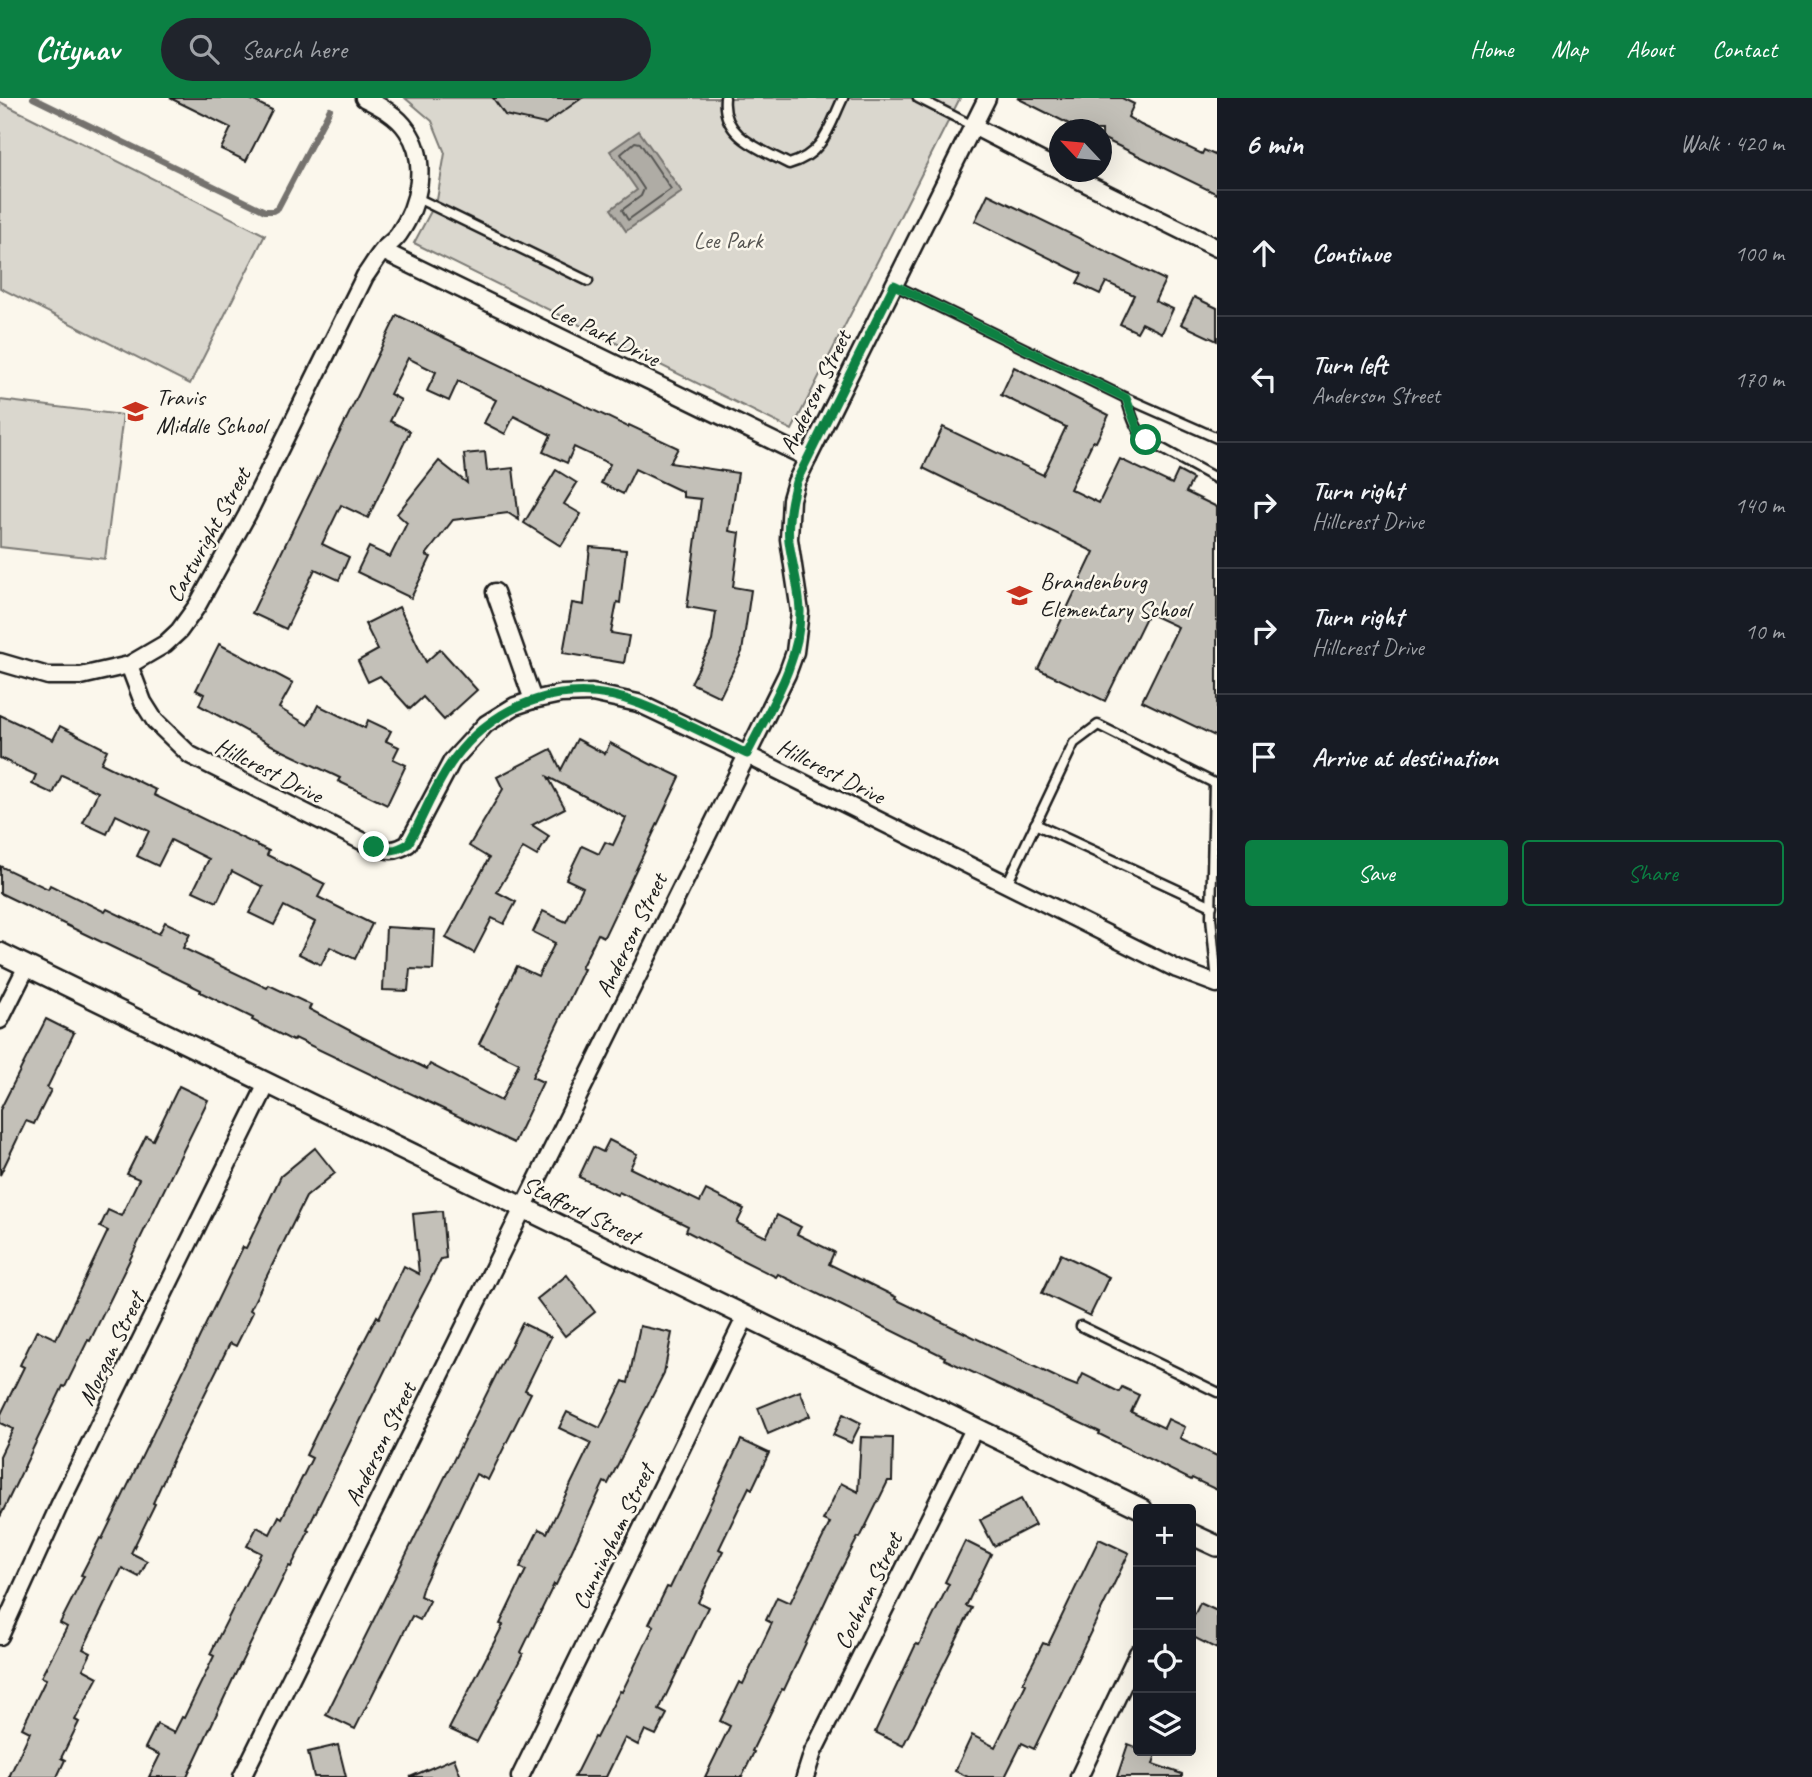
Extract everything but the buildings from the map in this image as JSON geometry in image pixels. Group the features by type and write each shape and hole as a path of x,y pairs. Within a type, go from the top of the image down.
{"street":[{"path":"363,98 390,113 407,130 416,146 419,170 417,198"},
{"name":"Anderson Street","path":"242,1777 787,674 795,652 800,612 789,539 789,520 796,482 987,98"},
{"path":"973,126 1049,165"},
{"path":"1083,182 1217,248"},
{"name":"Cartwright Street","path":"0,662 48,676 81,676 129,665 165,644 179,631 197,606 247,515 365,276 397,237 417,198"},
{"name":"Lee Park Drive","path":"383,251 808,458"},
{"path":"495,592 533,700"},
{"name":"Hillcrest Drive","path":"129,665 142,702 155,721 190,755 361,841 390,851 408,844 452,761 466,744 486,724 515,706 561,694 592,694 638,703 747,754 1177,969 1217,984"},
{"name":"Stafford Street","path":"0,953 1133,1505"},
{"path":"0,1020 27,966"},
{"name":"Morgan Street","path":"0,1636 59,1506 267,1084"},
{"name":"Cunningham Street","path":"520,1777 746,1316"},
{"name":"Cochran Street","path":"805,1777 813,1752 975,1427"},
{"path":"1196,1538 1217,1546"},
{"path":"1079,1777 1133,1664"}],"lane":[{"path":"725,98 724,105 730,123 739,138 789,163 803,160 813,153 822,142 843,98"},
{"path":"918,98 973,126"},
{"path":"417,198 588,281"},
{"path":"894,285 1126,398 1217,438"},
{"path":"1126,398 1136,426 1146,440 1217,479"},
{"path":"1007,884 1074,743 1098,725 1214,783 1212,906 1217,984"},
{"path":"1035,824 1212,906"},
{"path":"1081,1326 1217,1392"}],"green space":[{"name":"Lee Park","path":"405,98 960,98 792,430 414,243 437,200 445,153 432,121"},
{"path":"0,102 265,235 190,384 0,288"},
{"path":"0,400 123,415 105,559 0,547"}],"water":[{"path":"639,131 682,192 626,231 611,209 637,190 610,151"}],"waterway":[{"path":"33,98 265,211 278,208 330,109"}],"place":[{"name":"Travis Middle School","path":"136,411"},
{"name":"Brandenburg Elementary School","path":"1020,595"}],"route":[{"path":"374,847 390,851 408,844 452,761 466,744 486,724 515,706 533,700 561,694 592,694 638,703 747,754 787,674 795,652 800,612 789,539 789,520 796,482 894,285 1126,398 1139,433 1146,440"}]}
